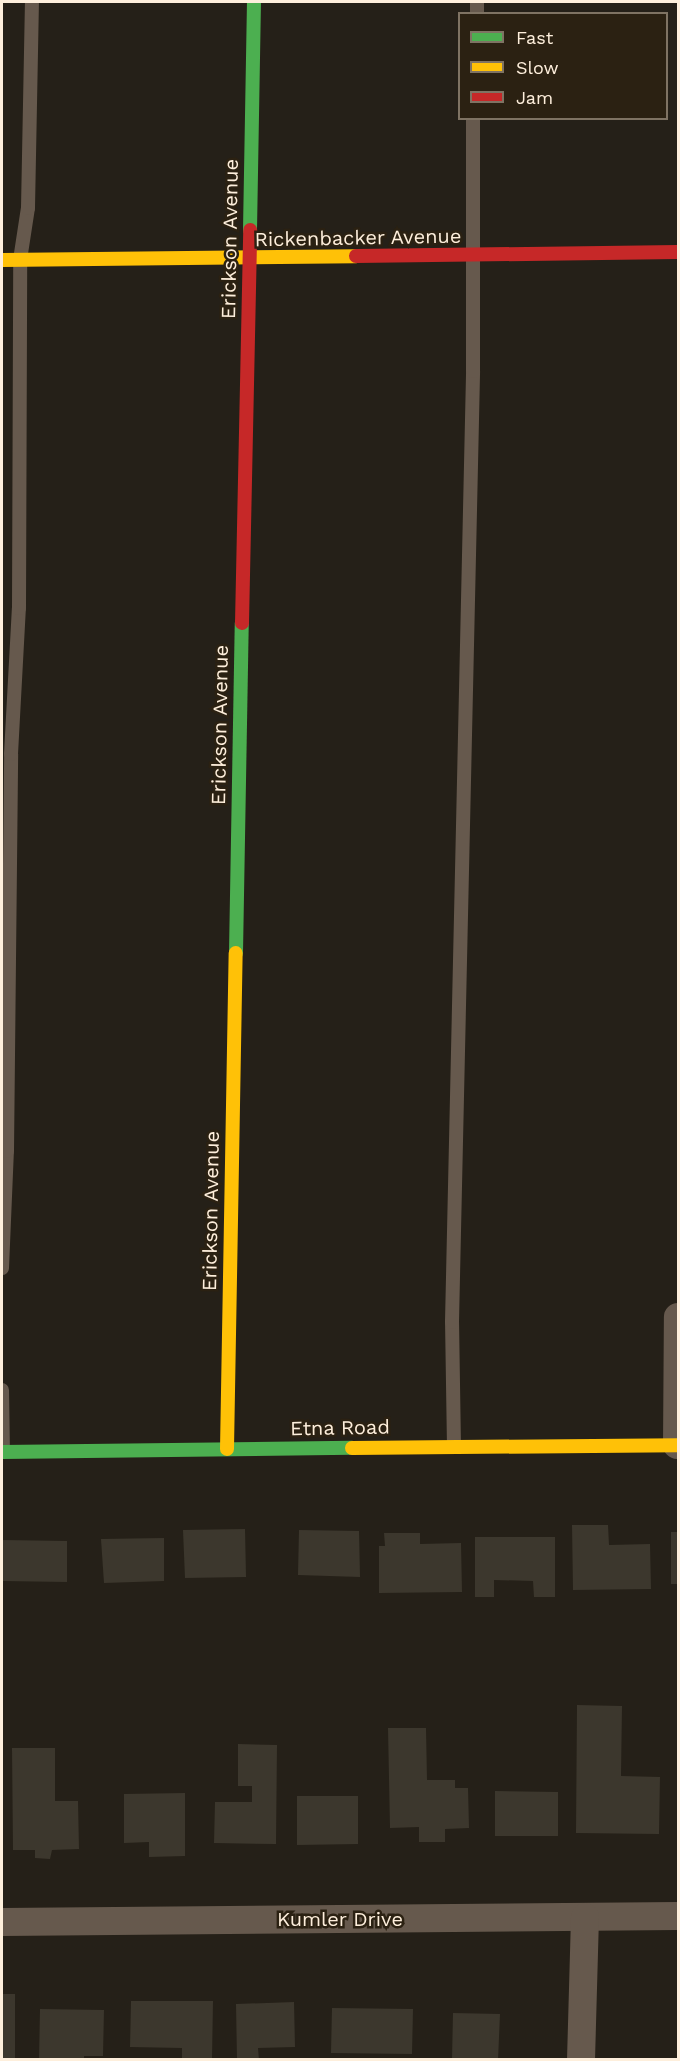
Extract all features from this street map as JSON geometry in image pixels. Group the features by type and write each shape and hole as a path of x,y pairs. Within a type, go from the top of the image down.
{"street":[{"name":"Erickson Avenue","path":"227,1449 254,2"},
{"name":"Rickenbacker Avenue","path":"2,261 678,252"},
{"path":"678,1317 678,1445"},
{"name":"Etna Road","path":"2,1452 678,1445"},
{"name":"Kumler Drive","path":"2,1922 678,1916"},
{"path":"581,2060 585,1917"}],"lane":[{"path":"2,1268 7,1151 11,754 19,608 20,260 28,208 32,2"},
{"path":"454,1447 452,1322 472,453 473,120"},
{"path":"2,1390 2,1452"}],"building":[{"path":"572,1525 608,1525 609,1545 650,1544 651,1589 573,1590"},
{"path":"245,1529 246,1577 185,1578 183,1530"},
{"path":"299,1530 359,1531 360,1577 298,1575"},
{"path":"671,1532 678,1532 678,1584 671,1584"},
{"path":"384,1533 420,1533 420,1544 461,1543 462,1592 379,1593 379,1546 385,1546"},
{"path":"475,1537 555,1537 555,1597 534,1597 533,1581 494,1580 494,1597 475,1597"},
{"path":"164,1538 164,1581 104,1583 101,1539"},
{"path":"2,1540 67,1541 67,1582 2,1581"},
{"path":"577,1705 622,1706 621,1776 660,1777 659,1834 576,1833"},
{"path":"388,1728 426,1728 427,1780 455,1780 455,1788 468,1788 469,1828 445,1829 445,1842 419,1842 419,1827 390,1828"},
{"path":"238,1744 277,1745 276,1844 214,1843 215,1802 252,1802 252,1786 238,1786"},
{"path":"12,1748 55,1748 55,1801 78,1801 79,1849 52,1850 50,1859 35,1858 35,1850 13,1850"},
{"path":"495,1791 558,1792 558,1836 495,1836"},
{"path":"185,1793 185,1856 149,1857 149,1842 124,1843 124,1794"},
{"path":"297,1796 358,1796 358,1844 297,1845"},
{"path":"2,1994 15,1994 15,2060 2,2060"},
{"path":"131,2001 213,2001 212,2060 182,2060 182,2048 130,2047"},
{"path":"294,2002 295,2047 258,2048 259,2060 237,2060 236,2004"},
{"path":"332,2008 413,2009 412,2054 331,2053"},
{"path":"40,2009 104,2010 103,2056 84,2056 84,2060 39,2060"},
{"path":"453,2013 500,2014 498,2060 452,2060"}],"traffic: fast":[{"path":"250,230 254,2"},
{"path":"236,953 242,623"},
{"path":"2,1452 352,1448"}],"traffic: slow":[{"path":"2,260 356,256"},
{"path":"227,1449 236,953"},
{"path":"352,1448 678,1445"}],"traffic: jam":[{"path":"242,623 250,230"},
{"path":"356,256 678,252"}]}
